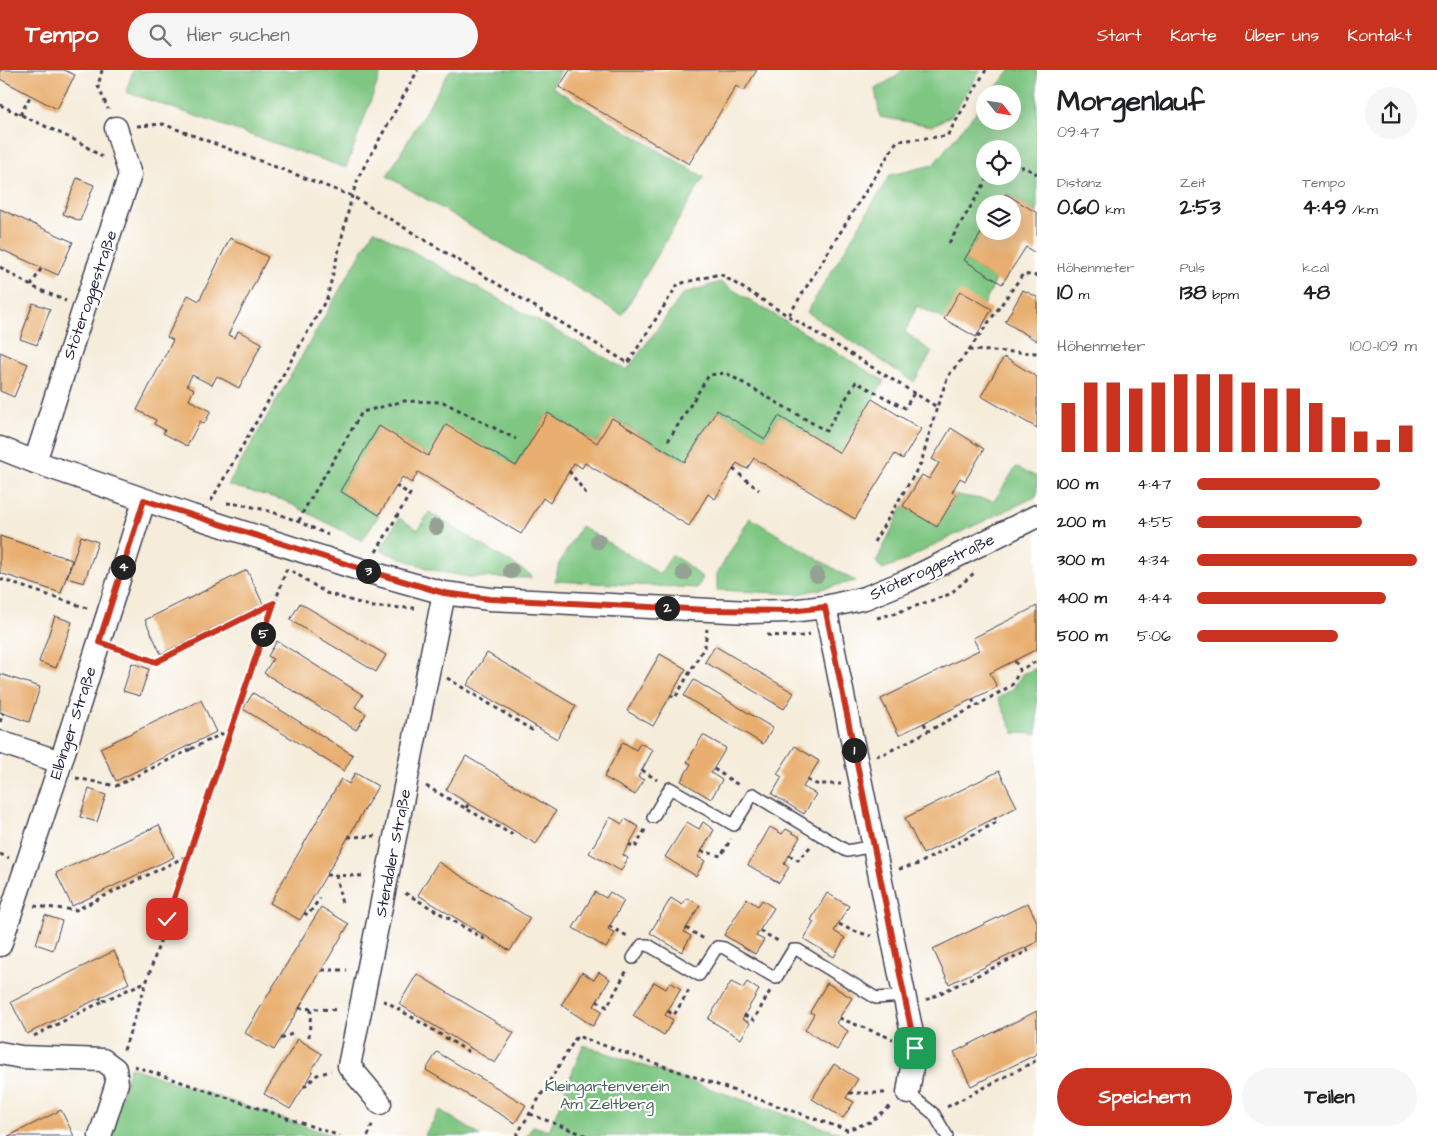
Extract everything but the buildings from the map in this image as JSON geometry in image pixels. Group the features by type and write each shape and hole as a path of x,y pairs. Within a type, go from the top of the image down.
{"street":[{"path":"116,128 130,175"},
{"name":"Stöteroggestraße","path":"35,462 84,308 130,175"},
{"name":"Stöteroggestraße","path":"0,448 144,500 365,570 444,593 490,599 709,610 790,611 825,607 865,598 907,581 1037,516"},
{"name":"Elbinger Straße","path":"0,945 144,500"},
{"name":"Stendaler Straße","path":"349,1066 444,593"},
{"path":"825,607 915,1048 908,1093"},
{"path":"0,742 58,768"},
{"path":"10,1055 103,1060 115,1068 117,1083 100,1136"},
{"path":"349,1066 380,1103"}],"lane":[{"path":"653,817 670,788 734,825 754,794 847,851 874,846"},
{"path":"633,958 642,945 648,945 699,975 717,948 724,948 776,978 794,950 798,950 876,998 906,1002"},
{"path":"908,1093 934,1114 947,1136"}],"path":[{"path":"102,70 98,86 116,128 163,124 352,196 628,363 678,284 720,274 937,407"},
{"path":"211,502 327,298 352,196 359,176 418,70"},
{"path":"789,315 897,141 946,136 986,70"},
{"path":"20,115 31,95"},
{"path":"0,105 79,142 130,175"},
{"path":"1021,167 1037,174"},
{"path":"949,243 984,185"},
{"path":"0,267 31,286 84,308"},
{"path":"31,286 42,267"},
{"path":"874,542 921,463 948,376 969,350 1023,274 1037,276"},
{"path":"969,350 1037,352"},
{"path":"668,441 709,375 726,373 826,431 856,382 904,408 914,393"},
{"path":"299,521 362,412 404,401 443,402 516,439"},
{"path":"734,469 758,490"},
{"path":"569,471 588,496"},
{"path":"373,557 410,494 396,486"},
{"path":"205,500 248,505 289,517 333,538"},
{"path":"115,1068 122,1057 230,730 286,568"},
{"path":"0,579 108,615"},
{"path":"44,594 46,588"},
{"path":"99,642 156,662 236,619 274,603"},
{"path":"670,695 675,698 705,646 709,610"},
{"path":"190,640 192,644"},
{"path":"1015,661 1020,670"},
{"path":"856,761 886,753 976,706 1012,685 1020,670 1037,661"},
{"path":"430,667 488,701 532,730 535,726"},
{"path":"972,699 976,706"},
{"path":"0,723 3,713"},
{"path":"924,723 928,732"},
{"path":"58,768 116,786 230,730"},
{"path":"190,744 192,749"},
{"path":"714,768 754,794"},
{"path":"140,769 142,773"},
{"path":"408,776 511,834 514,831"},
{"path":"807,780 816,784 861,784"},
{"path":"466,808 469,803"},
{"path":"629,844 635,848 653,817"},
{"path":"880,874 918,864 997,822 995,818"},
{"path":"789,855 798,860 820,836"},
{"path":"952,839 954,844"},
{"path":"701,851 722,856"},
{"path":"13,904 76,910 146,873 189,855"},
{"path":"326,875 386,883 436,909 486,940 487,938"},
{"path":"336,875 342,904"},
{"path":"93,896 95,900"},
{"path":"304,913 308,915 320,898"},
{"path":"839,924 870,936 891,933"},
{"path":"609,926 642,945"},
{"path":"686,928 717,948"},
{"path":"760,931 794,950"},
{"path":"906,1002 973,978 1028,951 1025,948"},
{"path":"597,1001 607,1008 633,958"},
{"path":"971,974 973,978"},
{"path":"668,1011 674,1015 699,975"},
{"path":"744,1015 754,1020 776,978"},
{"path":"10,1055 23,1041 57,1021 146,982"},
{"path":"100,998 103,1001"},
{"path":"299,1008 311,1009 387,1002 422,1020 469,1052 471,1048"},
{"path":"309,1037 311,1009"},
{"path":"839,1018 915,1048"},
{"path":"281,1039 294,1033"},
{"path":"516,1136 577,1036 847,1130 870,1122 908,1093"},
{"path":"934,1114 1037,1060"},
{"path":"115,1068 127,1063 340,1136"},
{"path":"304,1087 317,1075 349,1066"},
{"path":"995,1075 997,1080"},
{"path":"849,1093 908,1093"},
{"path":"530,1114 587,1136"}],"green space":[{"path":"133,70 382,70 346,168 126,92"},
{"path":"450,70 561,70 552,87 704,177 622,315 387,176"},
{"path":"902,70 981,70 952,115 932,126 880,117 875,89 897,76"},
{"path":"1010,70 1037,70 1037,213 1021,203 1021,195 976,195 977,240 964,260 996,280 984,305 944,319 917,306 905,332 932,352 914,382 807,312 890,175 933,165 976,112 976,130 1021,130 1021,85 998,85"},
{"path":"374,230 627,370 683,294 720,282 884,381 840,453 779,416 765,439 717,410 685,462 613,418 597,443 548,413 516,466 428,456 379,427 340,491 379,515 362,541 283,500 228,485"},
{"path":"1016,467 1037,477 1037,496 904,561 882,569 876,562 903,506 937,527 956,495 994,501"},
{"path":"429,512 531,575 531,578 467,577 429,569 380,550 399,518 418,530"},
{"path":"750,518 856,581 799,594 717,590 717,574"},
{"path":"581,526 660,574 672,555 703,578 697,588 555,581 559,564"},
{"path":"1037,668 1037,734 1014,733 998,698 1013,689 1022,674"},
{"name":"Kleingartenverein Am Zeltberg","path":"583,1045 848,1136 526,1136 533,1126 549,1131"},
{"path":"130,1067 334,1136 109,1136"},
{"path":"440,1110 481,1136 424,1136"}],"route":[{"path":"167,919 274,603 156,662 99,642 144,500 444,593 490,599 749,612 790,611 825,607 915,1048"}]}
